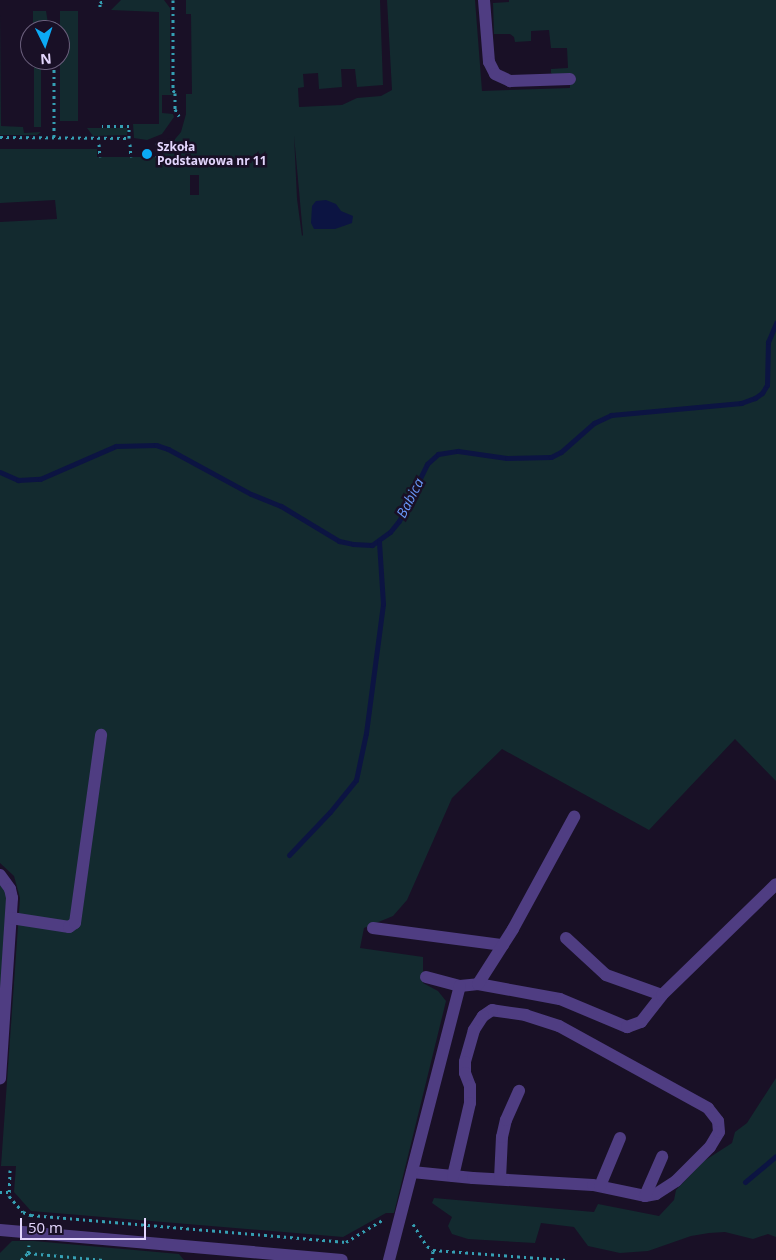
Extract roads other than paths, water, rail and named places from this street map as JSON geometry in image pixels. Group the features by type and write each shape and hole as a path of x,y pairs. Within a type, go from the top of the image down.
{"street":[{"path":"484,0 489,62 495,74 510,81 570,79"},
{"path":"11,918 69,927 75,923 101,735"},
{"path":"478,984 503,944 574,817"},
{"path":"0,875 11,893 11,918 3,985 0,1080"},
{"path":"426,977 460,986 478,984 560,999 627,1027 641,1022 662,995 776,884"},
{"path":"373,928 503,944"},
{"path":"566,938 606,975 662,995"},
{"path":"389,1260 460,986"},
{"path":"412,1172 453,1176 600,1186 645,1196 665,1190 710,1147 719,1132 716,1117 708,1108 559,1026 526,1015 492,1010 483,1016 474,1030 465,1062 464,1073 470,1086 470,1103 453,1176"},
{"path":"500,1179 502,1137 506,1120 519,1091"},
{"path":"600,1186 620,1138"},
{"path":"645,1196 662,1157"},
{"path":"0,1230 202,1254 342,1260"}],"waterway":[{"name":"Babica","path":"0,472 18,480 40,479 116,446 156,445 168,449 251,494 281,506 339,541 372,545 390,532 399,521 427,464 438,454 458,451 507,458 551,457 561,452 594,423 611,415 741,403 755,398 762,393 767,385 768,342 776,323"},
{"path":"289,855 330,812 356,780 366,733 383,604 379,542"},
{"path":"745,1182 776,1156"}],"place":[{"name":"Szkoła Podstawowa nr 11","path":"147,154"}]}
